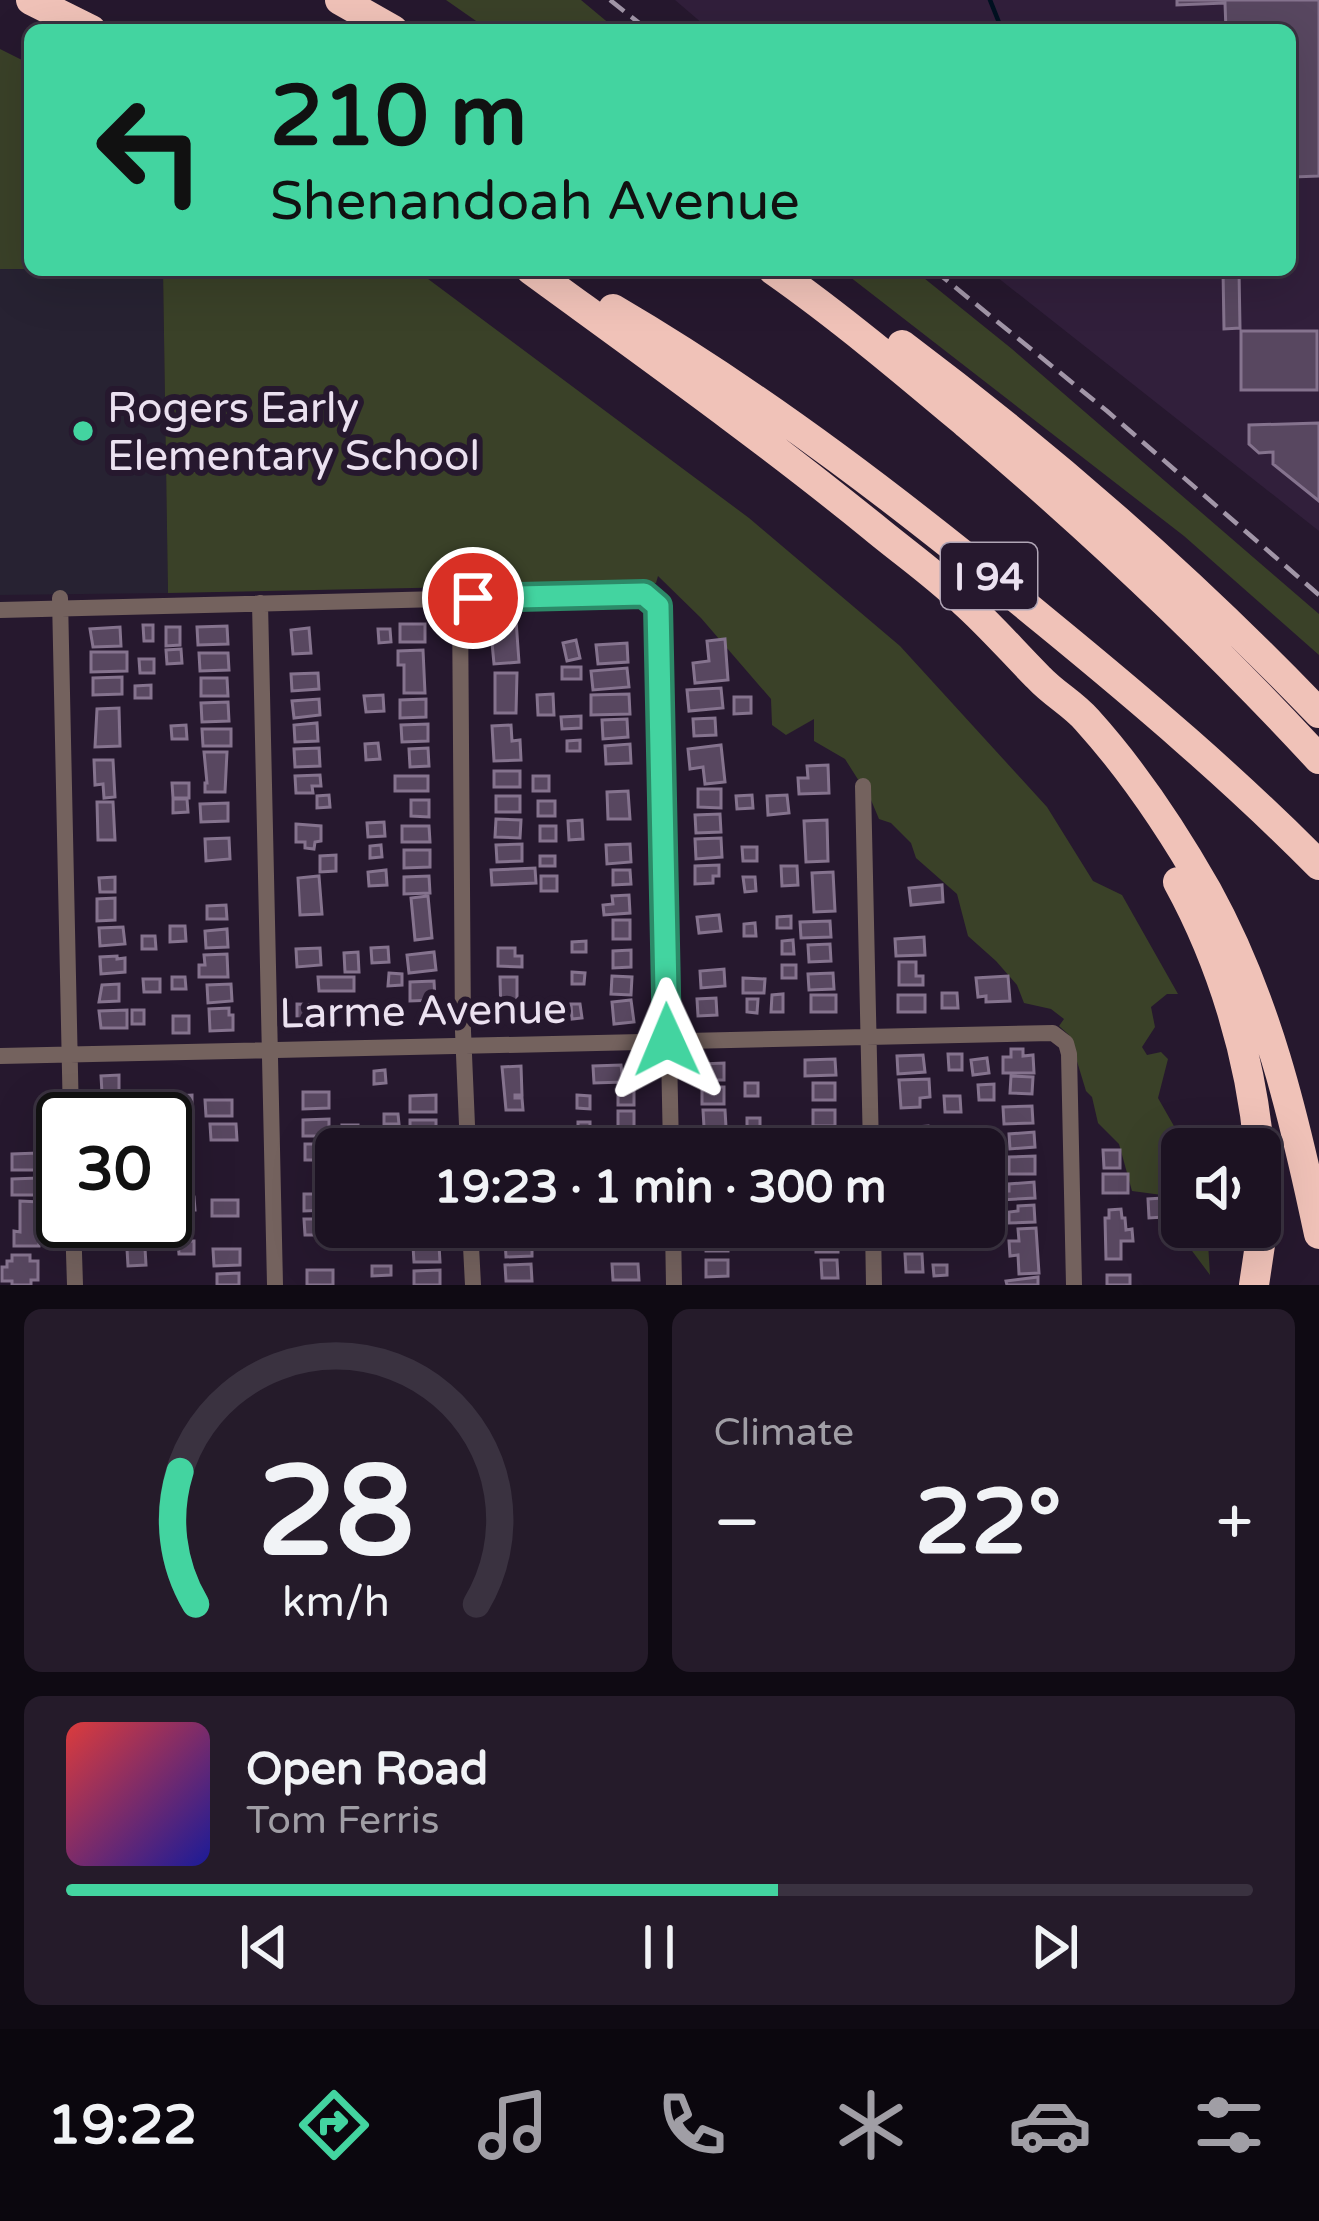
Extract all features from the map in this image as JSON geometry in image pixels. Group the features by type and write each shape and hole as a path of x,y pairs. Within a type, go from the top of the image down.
{"highway":[{"path":"31,0 79,24"},
{"path":"340,0 382,24"},
{"path":"539,276 772,445 963,600 1057,697 1083,715 1142,789 1207,891 1232,941 1274,1047 1319,1234"},
{"name":"I 94","path":"557,276 686,352 926,526 1120,682 1319,865"},
{"name":"I 94","path":"780,276 898,366 1050,495 1156,592 1319,759"},
{"path":"809,276 1076,482 1172,567 1319,713"},
{"path":"1172,567 1221,602 1319,692"},
{"path":"1057,697 1132,804 1193,910 1231,1012 1256,1128"},
{"path":"1254,1285 1260,1248"}],"street":[{"path":"0,610 60,603 260,604 644,594 655,601 660,613 669,1128"},
{"path":"460,598 466,1128"},
{"path":"60,603 71,1092"},
{"path":"260,604 274,1285"},
{"path":"863,786 871,1128"},
{"name":"Larme Avenue","path":"0,1056 1047,1032 1063,1038 1069,1054 1074,1285"},
{"path":"74,1248 75,1285"},
{"path":"471,1248 472,1285"},
{"path":"673,1248 674,1285"},
{"path":"873,1248 874,1285"}],"shaded area":[{"path":"675,0 1319,0 1319,531 996,276 1296,276 1296,24 703,24"},
{"name":"Rogers Early Elementary School","path":"0,269 24,269 24,276 163,276 168,593 0,595"}],"green space":[{"path":"446,0 581,0 610,24 480,24"},
{"path":"0,49 24,61 24,269 0,269"},
{"path":"163,276 424,276 749,518 900,646 1047,807 1093,881 1122,895 1178,994 1167,994 1151,1007 1155,1027 1142,1047 1147,1055 1161,1052 1168,1059 1158,1098 1175,1128 1161,1128 1161,1195 1132,1191 1119,1144 1098,1123 1069,1035 1059,1026 1064,1019 1051,1009 1024,1003 1017,985 968,936 957,894 916,858 911,843 891,823 879,819 845,759 814,741 814,719 786,735 772,725 771,699 701,618 658,576 656,583 168,593"},
{"path":"849,276 921,276 1319,614 1319,655 1184,536"},
{"path":"1190,1248 1208,1248 1210,1275"}],"building":[{"path":"1177,0 1319,0 1319,176 1296,177 1296,24 1226,24 1225,3 1177,5"},
{"path":"1223,276 1239,276 1240,328 1224,329"},
{"path":"1241,331 1317,331 1317,390 1241,390"},
{"path":"1319,423 1319,501 1273,464 1273,452 1259,453 1249,444 1249,425"},
{"path":"516,620 519,662 494,664 490,622"},
{"path":"400,624 425,624 425,642 400,642"},
{"path":"143,625 153,625 153,641 144,641"},
{"path":"227,626 228,644 198,645 197,627"},
{"path":"120,627 121,646 93,647 90,629"},
{"path":"166,627 180,627 180,645 166,646"},
{"path":"309,628 311,653 293,654 291,630"},
{"path":"378,629 390,629 391,642 379,643"},
{"path":"725,639 728,680 695,683 693,663 709,661 707,641"},
{"path":"576,640 580,658 567,661 563,643"},
{"path":"627,643 628,662 598,664 596,645"},
{"path":"181,649 182,663 167,664 166,650"},
{"path":"423,650 425,693 404,693 404,665 398,665 398,651"},
{"path":"91,652 127,652 127,671 91,672"},
{"path":"199,653 228,653 229,670 200,671"},
{"path":"139,659 154,659 154,673 140,673"},
{"path":"562,667 581,667 581,679 562,679"},
{"path":"627,668 629,687 593,690 591,671"},
{"path":"318,673 319,689 292,691 291,674"},
{"path":"495,673 517,673 516,713 495,713"},
{"path":"122,677 122,694 93,695 93,678"},
{"path":"201,678 227,678 228,696 201,696"},
{"path":"151,685 151,698 135,698 135,686"},
{"path":"721,688 723,708 689,711 687,690"},
{"path":"553,694 554,715 538,715 537,695"},
{"path":"629,694 630,714 591,715 591,695"},
{"path":"383,695 384,711 366,712 364,696"},
{"path":"734,697 751,697 751,713 734,714"},
{"path":"319,699 320,715 294,718 292,701"},
{"path":"426,699 426,717 400,718 400,700"},
{"path":"228,702 229,721 202,722 201,703"},
{"path":"119,708 120,746 95,747 97,709"},
{"path":"581,716 581,728 562,729 561,717"},
{"path":"715,718 716,735 694,736 693,719"},
{"path":"627,719 628,737 603,739 602,720"},
{"path":"317,723 318,741 295,742 294,725"},
{"path":"428,724 428,741 402,742 401,725"},
{"path":"186,725 187,739 172,739 171,726"},
{"path":"511,725 512,741 520,740 521,760 494,761 492,726"},
{"path":"202,729 231,729 231,746 203,746"},
{"path":"580,740 580,751 567,751 567,741"},
{"path":"378,743 380,759 366,760 365,744"},
{"path":"630,744 631,763 606,764 605,746"},
{"path":"721,745 725,782 705,784 703,767 690,769 688,749"},
{"path":"319,748 320,766 295,767 294,749"},
{"path":"428,748 429,766 410,767 409,749"},
{"path":"204,752 227,752 225,792 205,792"},
{"path":"94,760 113,760 115,797 104,798 103,784 95,785"},
{"path":"828,765 829,793 799,794 798,778 808,778 807,766"},
{"path":"494,771 520,771 520,787 494,787"},
{"path":"320,775 321,786 312,786 313,793 296,793 295,776"},
{"path":"395,776 428,776 428,791 395,791"},
{"path":"533,776 549,776 549,791 533,791"},
{"path":"172,783 189,783 189,798 173,798"},
{"path":"698,789 721,789 721,808 698,807"},
{"path":"628,791 630,819 608,819 607,792"},
{"path":"329,795 330,807 317,808 317,796"},
{"path":"752,795 753,808 737,809 736,796"},
{"path":"787,795 789,813 768,815 767,796"},
{"path":"496,796 520,796 520,812 496,812"},
{"path":"173,799 187,799 188,812 173,813"},
{"path":"411,800 429,800 429,817 411,816"},
{"path":"538,801 555,801 555,816 538,816"},
{"path":"97,802 113,802 115,840 98,840"},
{"path":"228,803 228,821 201,822 200,804"},
{"path":"720,814 721,832 696,833 695,815"},
{"path":"496,819 521,820 520,838 495,837"},
{"path":"582,820 583,839 569,840 568,821"},
{"path":"827,820 828,861 806,862 804,821"},
{"path":"384,822 385,836 368,837 367,823"},
{"path":"296,824 321,826 321,841 315,842 314,849 296,842"},
{"path":"402,826 429,826 430,842 402,842"},
{"path":"540,826 556,826 556,841 540,841"},
{"path":"229,838 230,859 206,861 205,839"},
{"path":"721,838 722,857 696,859 695,839"},
{"path":"522,844 522,861 497,862 496,845"},
{"path":"630,844 631,862 607,864 606,845"},
{"path":"381,845 382,857 370,858 370,846"},
{"path":"742,847 757,847 757,861 743,861"},
{"path":"404,850 430,850 430,867 404,868"},
{"path":"336,855 336,871 320,872 320,856"},
{"path":"540,856 555,856 555,866 540,866"},
{"path":"719,865 713,883 695,884 695,866"},
{"path":"781,866 797,866 798,885 782,886"},
{"path":"535,868 536,883 492,885 491,870"},
{"path":"386,870 387,885 369,886 368,872"},
{"path":"613,870 630,870 631,884 613,885"},
{"path":"833,872 835,911 814,912 812,873"},
{"path":"319,876 322,914 300,915 298,878"},
{"path":"429,876 430,893 404,894 404,877"},
{"path":"541,876 557,876 557,891 541,891"},
{"path":"115,877 115,892 100,892 99,878"},
{"path":"743,877 755,877 756,891 745,892"},
{"path":"942,885 943,902 911,905 909,888"},
{"path":"629,895 630,913 604,915 603,905 613,904 612,896"},
{"path":"428,896 432,938 415,940 411,898"},
{"path":"115,898 115,920 97,921 97,899"},
{"path":"226,905 227,919 207,919 207,906"},
{"path":"719,915 721,931 699,933 697,917"},
{"path":"791,916 791,928 777,928 777,917"},
{"path":"613,920 630,920 630,939 613,939"},
{"path":"830,921 831,937 801,938 800,922"},
{"path":"755,923 756,936 744,936 744,924"},
{"path":"170,926 185,926 186,941 170,942"},
{"path":"123,927 125,944 100,946 99,928"},
{"path":"227,929 228,947 206,948 205,931"},
{"path":"142,936 155,936 156,949 142,949"},
{"path":"924,937 925,955 896,956 895,939"},
{"path":"793,940 794,954 782,954 782,941"},
{"path":"586,941 586,952 572,952 572,942"},
{"path":"830,944 831,961 809,962 808,945"},
{"path":"388,947 389,962 372,963 371,948"},
{"path":"320,948 321,965 297,967 296,949"},
{"path":"498,948 515,948 515,956 522,956 522,967 498,966"},
{"path":"631,950 631,967 613,968 613,951"},
{"path":"358,952 359,972 345,972 344,953"},
{"path":"434,952 436,970 409,973 407,955"},
{"path":"227,954 228,977 199,977 204,955"},
{"path":"100,957 125,958 125,972 101,974"},
{"path":"899,962 916,962 916,976 923,976 923,985 899,985"},
{"path":"782,965 796,965 796,978 782,978"},
{"path":"724,969 725,986 701,988 700,971"},
{"path":"572,972 585,973 584,984 572,984"},
{"path":"389,973 402,974 402,985 388,986"},
{"path":"833,973 834,989 809,990 808,974"},
{"path":"612,976 632,977 631,995 611,994"},
{"path":"1008,976 1010,1001 986,1002 986,996 978,997 976,978"},
{"path":"172,977 185,977 186,989 172,989"},
{"path":"318,977 354,977 354,991 319,991"},
{"path":"500,977 517,977 517,1016 501,1016"},
{"path":"743,978 765,979 764,993 743,993"},
{"path":"143,979 160,979 160,992 144,992"},
{"path":"434,981 435,1000 410,1001 410,982"},
{"path":"119,984 119,1001 99,1002 102,985"},
{"path":"231,984 232,1001 208,1003 207,985"},
{"path":"942,993 957,993 958,1008 942,1008"},
{"path":"783,994 783,1012 771,1012 772,995"},
{"path":"811,995 836,995 836,1012 811,1012"},
{"path":"898,995 925,995 925,1012 898,1012"},
{"path":"716,998 717,1015 698,1016 697,999"},
{"path":"747,999 758,999 757,1013 747,1012"},
{"path":"631,1000 634,1022 614,1024 612,1002"},
{"path":"297,1004 329,1005 329,1026 297,1025"},
{"path":"571,1004 580,1004 582,1018 572,1019"},
{"path":"229,1008 233,1030 210,1031 209,1009"},
{"path":"347,1009 361,1009 361,1024 348,1024"},
{"path":"127,1010 127,1028 101,1028 99,1011"},
{"path":"132,1010 144,1010 144,1024 132,1024"},
{"path":"173,1016 189,1016 189,1033 173,1033"},
{"path":"1011,1049 1033,1055 1034,1073 1003,1073 1003,1057 1011,1057"},
{"path":"948,1054 962,1054 962,1070 949,1070"},
{"path":"923,1055 925,1072 898,1074 897,1056"},
{"path":"987,1058 989,1073 973,1075 971,1060"},
{"path":"835,1059 836,1075 805,1076 805,1060"},
{"path":"724,1063 724,1080 702,1080 702,1064"},
{"path":"621,1065 623,1082 594,1083 593,1066"},
{"path":"521,1066 522,1095 515,1098 522,1098 523,1110 506,1110 502,1067"},
{"path":"385,1070 386,1083 374,1084 374,1071"},
{"path":"119,1075 119,1092 102,1092 101,1076"},
{"path":"1011,1076 1033,1077 1032,1094 1010,1093"},
{"path":"929,1079 930,1097 920,1098 920,1107 901,1108 899,1080"},
{"path":"745,1083 758,1083 758,1096 745,1096"},
{"path":"813,1083 835,1083 835,1100 813,1100"},
{"path":"994,1084 994,1100 979,1100 978,1085"},
{"path":"618,1086 634,1086 634,1105 618,1105"},
{"path":"702,1087 724,1087 724,1104 702,1104"},
{"path":"303,1092 329,1092 329,1108 303,1109"},
{"path":"436,1095 436,1112 410,1112 410,1096"},
{"path":"577,1095 590,1096 590,1109 577,1108"},
{"path":"944,1096 960,1096 961,1112 945,1112"},
{"path":"205,1100 232,1100 232,1116 206,1116"},
{"path":"1032,1106 1033,1123 1004,1124 1003,1107"},
{"path":"703,1110 725,1110 726,1127 704,1127"},
{"path":"813,1110 835,1110 835,1126 813,1126"},
{"path":"618,1111 634,1111 634,1128 618,1128"},
{"path":"384,1114 398,1114 399,1124 384,1124"},
{"path":"747,1118 760,1118 760,1128 747,1128"},
{"path":"329,1119 329,1128 315,1128 315,1136 303,1136 303,1120"},
{"path":"410,1120 436,1120 436,1128 410,1128"},
{"path":"210,1124 236,1124 237,1140 211,1140"},
{"path":"1034,1132 1035,1147 1010,1149 1009,1134"},
{"path":"305,1144 315,1144 315,1160 305,1160"},
{"path":"1103,1150 1120,1150 1120,1168 1104,1168"},
{"path":"36,1153 36,1170 12,1170 12,1154"},
{"path":"1035,1156 1035,1174 1009,1174 1009,1157"},
{"path":"1103,1174 1128,1174 1128,1193 1103,1193"},
{"path":"36,1178 36,1195 12,1195 12,1179"},
{"path":"1034,1182 1035,1198 1005,1200 1009,1184"},
{"path":"304,1194 315,1194 315,1211 304,1211"},
{"path":"1161,1198 1161,1217 1149,1218 1148,1199"},
{"path":"212,1200 238,1200 238,1216 212,1216"},
{"path":"20,1201 36,1202 36,1246 14,1246 14,1231 20,1232"},
{"path":"1034,1205 1035,1222 1009,1223 1009,1212"},
{"path":"1121,1209 1133,1241 1121,1241 1121,1259 1106,1259 1105,1218 1109,1210"},
{"path":"304,1219 315,1219 315,1235 305,1235"},
{"path":"1036,1228 1039,1273 1019,1274 1018,1255 1010,1256 1009,1241 1019,1241 1018,1229"},
{"path":"194,1241 194,1254 179,1254 179,1248 192,1248"},
{"path":"145,1248 146,1265 128,1266 127,1249"},
{"path":"413,1248 439,1248 440,1262 414,1262"},
{"path":"505,1248 532,1248 532,1256 506,1257"},
{"path":"213,1249 240,1249 240,1265 214,1266"},
{"path":"905,1254 922,1254 923,1272 906,1272"},
{"path":"12,1255 30,1255 30,1261 38,1261 38,1280 31,1280 31,1285 2,1281 2,1267 12,1261"},
{"path":"706,1260 728,1260 728,1276 706,1277"},
{"path":"821,1260 837,1260 838,1278 822,1278"},
{"path":"531,1264 532,1281 506,1281 505,1265"},
{"path":"612,1264 638,1264 639,1280 613,1280"},
{"path":"933,1265 947,1265 947,1275 934,1276"},
{"path":"372,1266 391,1266 391,1275 372,1276"},
{"path":"307,1270 333,1270 333,1285 307,1285"},
{"path":"440,1270 440,1285 414,1285 414,1271"},
{"path":"239,1273 239,1285 217,1285 217,1274"},
{"path":"1107,1275 1130,1275 1130,1285 1107,1285"},
{"path":"1038,1277 1038,1285 1007,1285 1006,1281"}],"waterway":[{"path":"990,0 1000,24"}],"railway":[{"path":"610,0 640,24"},
{"path":"941,276 1107,411 1319,595"}],"place":[{"name":"Rogers Early Elementary School","path":"83,431"}],"route":[{"path":"473,598 644,594 658,606 667,1040"}]}
